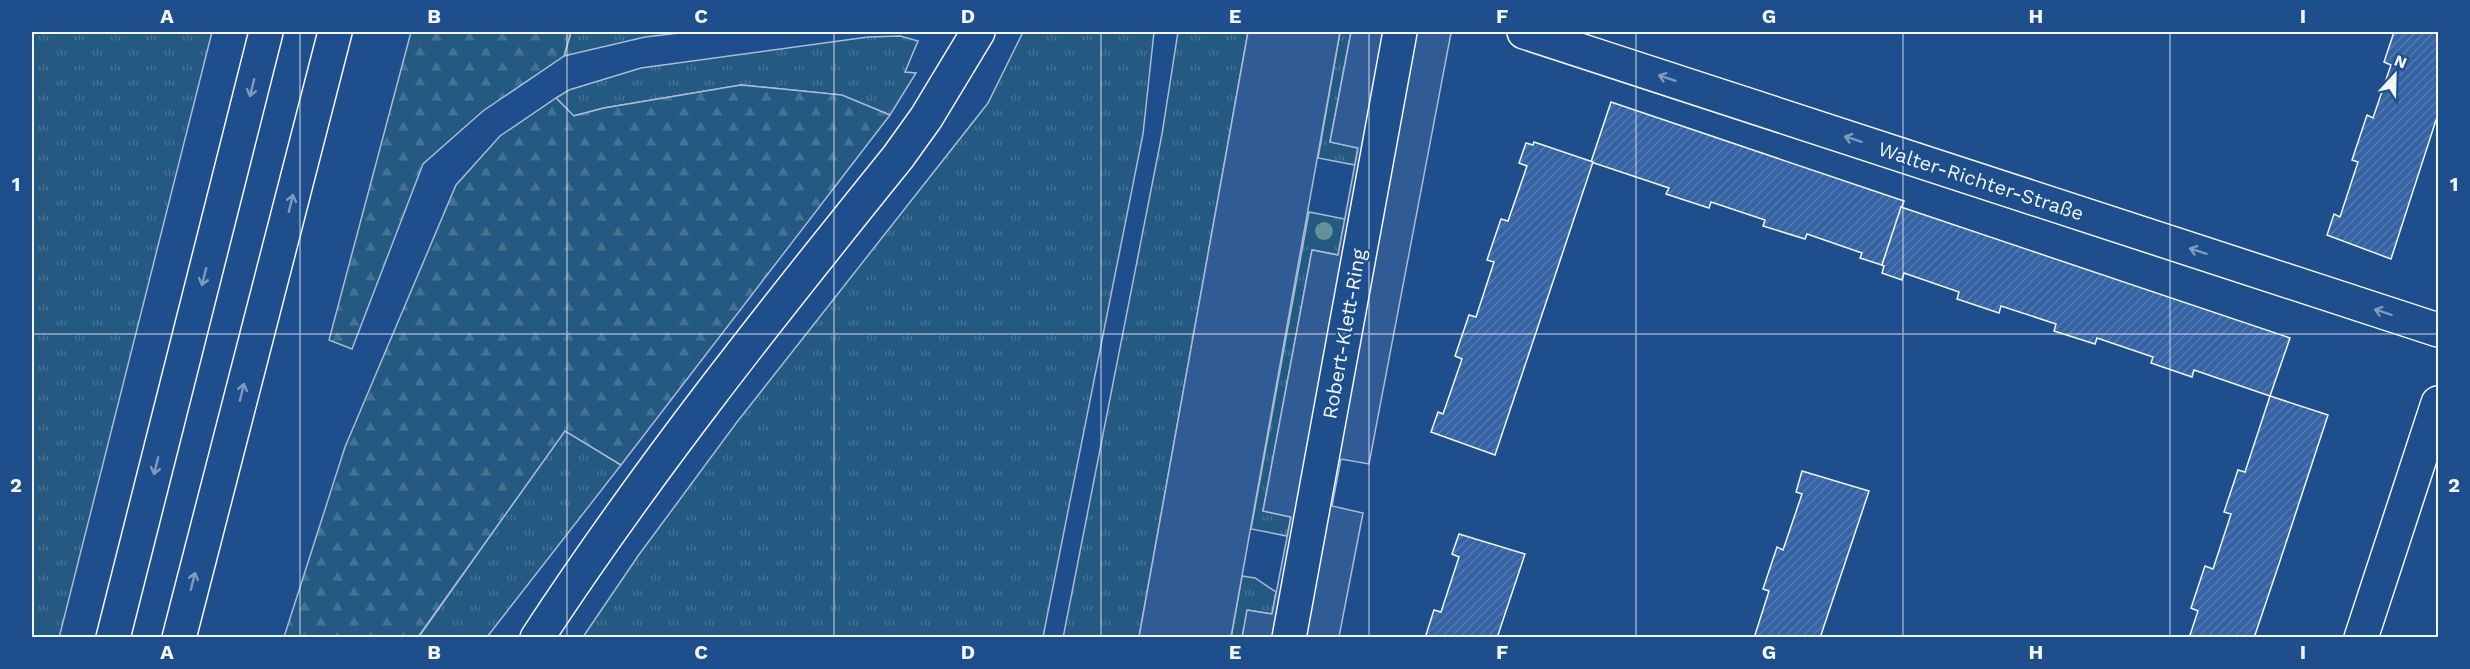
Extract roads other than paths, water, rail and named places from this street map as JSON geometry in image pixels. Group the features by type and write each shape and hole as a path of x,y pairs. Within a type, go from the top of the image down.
{"main road":[{"path":"113,638 266,32"},
{"path":"179,638 335,32"},
{"path":"949,76 967,32"},
{"path":"537,638 589,559 661,460 898,157 926,118 949,76 978,32"},
{"name":"Robert-Klett-Ring","path":"1289,638 1400,32"},
{"name":"Walter-Richter-Straße","path":"1524,32 2439,330"},
{"path":"2361,638 2439,403"}]}
